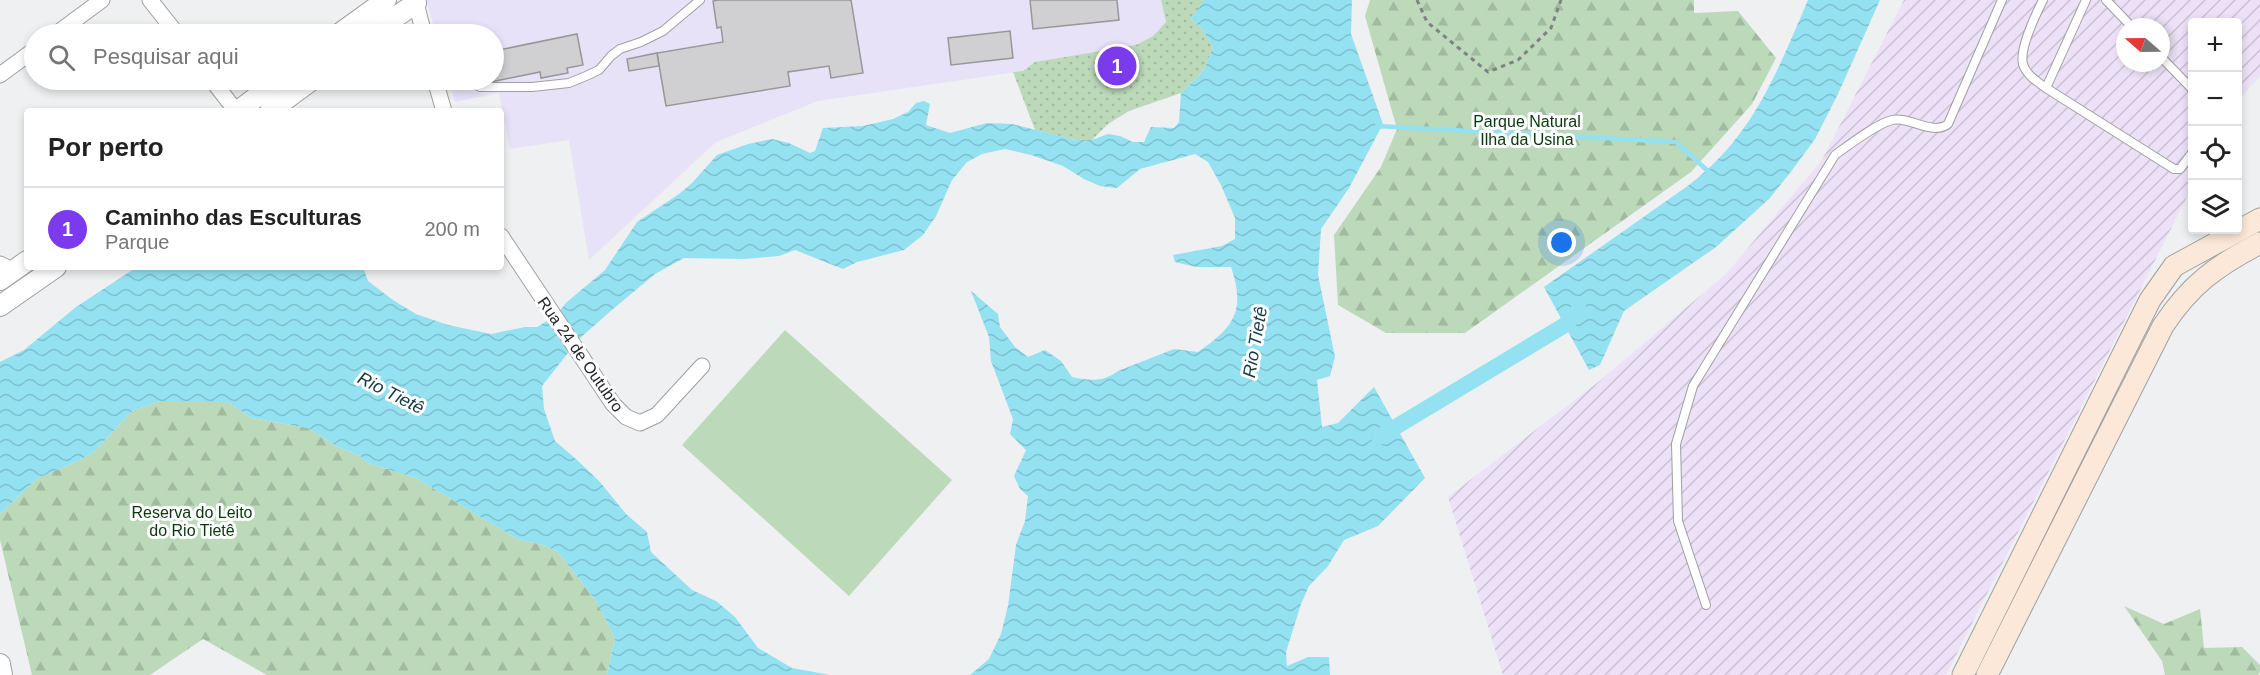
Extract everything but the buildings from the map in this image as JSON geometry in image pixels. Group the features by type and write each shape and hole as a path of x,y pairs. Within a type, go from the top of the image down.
{"main road":[{"path":"1963,675 2150,300 2174,266 2260,219"},
{"path":"1987,675 2163,326 2177,304 2214,269 2260,243"}],"street":[{"path":"70,24 102,0"},
{"path":"150,0 169,24"},
{"path":"353,24 386,0"},
{"path":"384,24 415,1 421,24"},
{"path":"0,75 24,57"},
{"path":"220,90 235,108"},
{"path":"241,108 265,90"},
{"path":"274,108 298,90"},
{"path":"438,90 443,108"},
{"name":"Rua 24 de Outubro","path":"504,241 583,362 613,404 626,417 640,423 657,415 702,366"},
{"path":"0,306 52,270"},
{"path":"0,664 2,675"}],"lane":[{"path":"504,87 569,83 600,69 610,56 620,49 663,31 700,0"},
{"path":"1706,605 1678,521 1676,444 1693,386 1835,154 1862,136 1893,120 1940,128 1948,124 2002,0"},
{"path":"2043,0 2025,45 2023,64 2031,76 2046,88 2174,169 2180,169 2188,159"},
{"path":"2046,88 2086,0"},
{"path":"2106,0 2123,18"},
{"path":"2170,66 2188,84"}],"path":[{"path":"1418,0 1427,22 1488,72 1518,60 1551,28 1561,0"}],"shaded area":[{"path":"426,0 1161,0 1166,22 1153,36 1136,45 1035,62 1023,71 818,101 716,142 589,260 569,140 510,149 504,108 502,108 499,93 455,102 452,90 504,90 504,24 433,24"},
{"path":"1904,0 2260,0 2260,76 2242,96 2242,18 2188,18 2188,195 1946,675 1503,675 1448,497 1597,383 1726,274 1822,160"}],"green space":[{"path":"1161,0 1204,0 1191,19 1202,29 1213,47 1204,70 1181,93 1129,111 1108,124 1092,140 1076,140 1035,130 1013,72 1023,71 1035,62 1136,45 1153,36 1166,22"},
{"name":"Parque Natural Ilha da Usina","path":"1370,0 1694,0 1694,13 1738,11 1776,58 1752,104 1691,172 1465,333 1386,333 1338,305 1334,235 1381,167 1397,129 1365,16"},
{"path":"785,330 952,480 849,596 682,445"},
{"name":"Reserva do Leito do Rio Tietê","path":"160,401 228,402 251,418 308,428 336,446 360,456 368,463 416,478 517,539 557,551 597,602 615,638 607,675 267,675 203,639 150,675 32,675 0,540 0,514 38,478 95,451 132,411"},
{"path":"2124,606 2164,624 2200,609 2204,648 2242,647 2260,665 2260,673 2258,675 2165,675 2162,661"}],"water":[{"name":"Rio Tietê","path":"1204,0 1352,0 1351,34 1383,124 1349,188 1321,229 1318,275 1335,357 1330,376 1317,380 1322,427 1338,423 1374,387 1425,478 1378,526 1344,540 1328,566 1309,586 1286,652 1287,666 1308,657 1329,657 1330,675 970,675 989,659 1001,634 1008,606 1016,545 1025,521 1028,496 1020,489 1014,476 1026,450 1010,434 1013,419 991,361 989,337 971,291 998,314 1000,327 1015,347 1028,357 1045,350 1061,361 1072,377 1102,379 1174,349 1198,352 1228,326 1237,307 1237,295 1231,267 1196,267 1175,262 1173,255 1222,246 1235,239 1235,218 1221,185 1208,162 1195,154 1140,169 1117,188 1100,186 1063,166 1005,149 982,154 967,162 952,180 936,216 923,235 904,250 857,262 843,269 795,250 779,256 744,259 684,258 655,274 579,339 542,386 544,409 555,441 600,482 626,514 647,532 651,552 692,590 716,601 735,617 758,648 792,668 830,675 607,675 615,638 597,602 557,551 517,539 416,478 368,463 360,456 336,446 308,428 251,418 228,402 160,401 132,411 95,451 38,478 0,514 0,362 24,350 76,307 132,270 364,270 368,281 393,300 416,314 448,325 491,334 525,327 537,327 555,316 567,302 605,270 637,222 679,194 717,155 748,144 772,139 789,143 810,153 815,151 823,128 863,126 893,119 908,112 916,103 924,101 930,104 926,125 950,133 987,123 1012,124 1076,140 1092,140 1108,134 1133,142 1144,142 1151,127 1174,128 1179,122 1181,93 1204,70 1213,47 1202,29 1191,19"},
{"path":"1808,0 1880,0 1815,139 1769,199 1716,247 1624,311 1600,365 1589,370 1544,287 1689,185 1712,166 1731,145 1761,101"}],"waterway":[{"path":"1377,126 1676,142 1710,173"},
{"path":"1379,437 1565,325 1579,310"}],"place":[{"name":"Caminho das Esculturas","path":"1117,66"}]}
